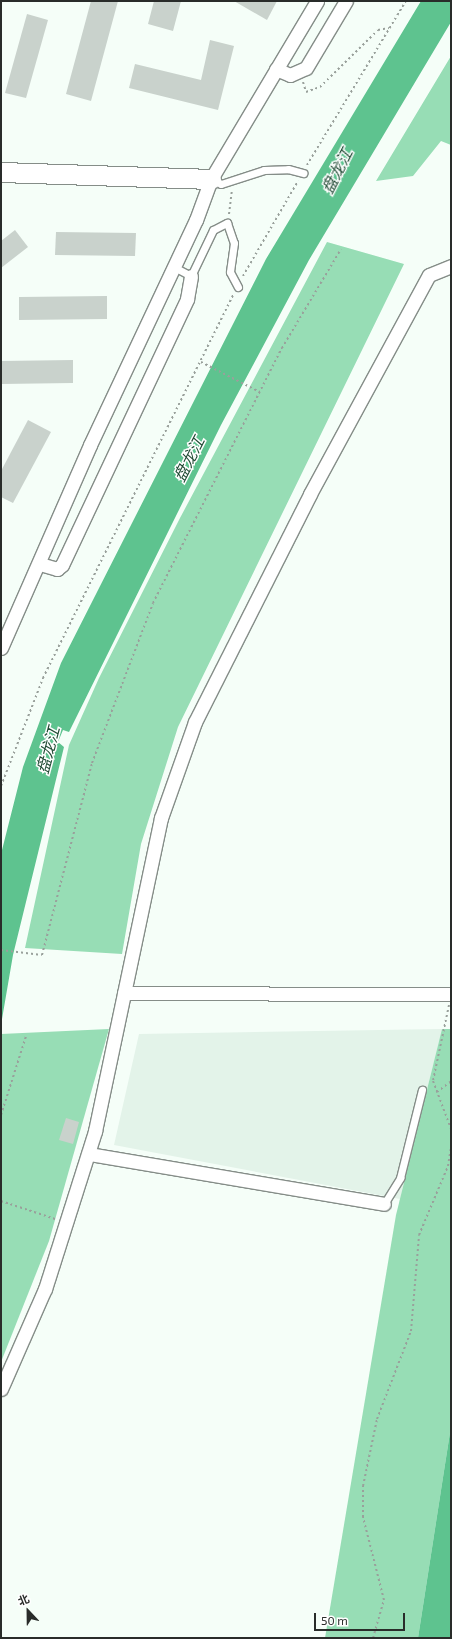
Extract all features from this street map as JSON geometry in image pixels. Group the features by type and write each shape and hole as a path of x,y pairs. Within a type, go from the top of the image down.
{"street":[{"path":"1,648 174,267 276,69 317,1"},
{"path":"276,69 290,75 298,74 306,68 346,1"},
{"path":"1,172 220,180"},
{"path":"1,1389 45,1289 89,1154 161,818 195,722 310,494 429,275 451,266"},
{"path":"40,564 57,569 62,565 187,299 190,276"},
{"path":"124,993 450,998"},
{"path":"89,1154 384,1204"}],"lane":[{"path":"220,180 245,173 264,170 288,169 302,174"},
{"path":"174,267 190,276 212,230 227,223 234,243 230,272 238,287"},
{"path":"384,1204 400,1178 422,1090"}],"path":[{"path":"1,786 43,678 238,287 302,174 406,1"},
{"path":"298,74 306,92 320,87 378,30 390,28"},
{"path":"220,180 232,204 227,223"},
{"path":"1,950 42,955 92,763 153,603 260,392 314,290 341,249"},
{"path":"201,362 260,392"},
{"path":"450,998 433,1081 451,1129"},
{"path":"1,1115 26,1036"},
{"path":"436,1092 451,1081"},
{"path":"372,1638 384,1600 363,1517 363,1486 377,1419 411,1331 419,1235 448,1166 451,1146"},
{"path":"1,1201 67,1223"}],"shaded area":[{"path":"451,56 451,145 441,141 413,176 376,181"},
{"path":"327,242 404,264 178,727 141,844 122,954 25,948 69,745 99,678 180,518"},
{"path":"109,1029 49,1241 1,1362 1,1034"},
{"path":"442,1029 400,1199 114,1145 139,1034"},
{"path":"442,1029 451,1029 451,1426 418,1638 325,1638 396,1215"}],"water":[{"name":"盘龙江","path":"421,1 451,1 451,22 309,260 221,425 69,732 63,730 58,742 64,747 13,955 1,1025 1,854 23,767 61,663 266,259"},
{"path":"451,1426 451,1638 418,1638"}],"building":[{"path":"91,1 118,1 91,101 66,94"},
{"path":"154,1 181,1 173,31 148,24"},
{"path":"234,1 277,1 267,20"},
{"path":"27,14 48,20 26,98 5,93"},
{"path":"210,40 234,46 218,110 129,88 135,64 201,80"},
{"path":"15,230 28,247 1,268 1,241"},
{"path":"56,232 136,233 135,256 55,255"},
{"path":"107,296 107,319 19,320 19,297"},
{"path":"73,360 73,383 1,384 1,361"},
{"path":"28,420 51,432 13,503 1,497 1,471"},
{"path":"66,1118 79,1122 73,1144 59,1140"}]}
